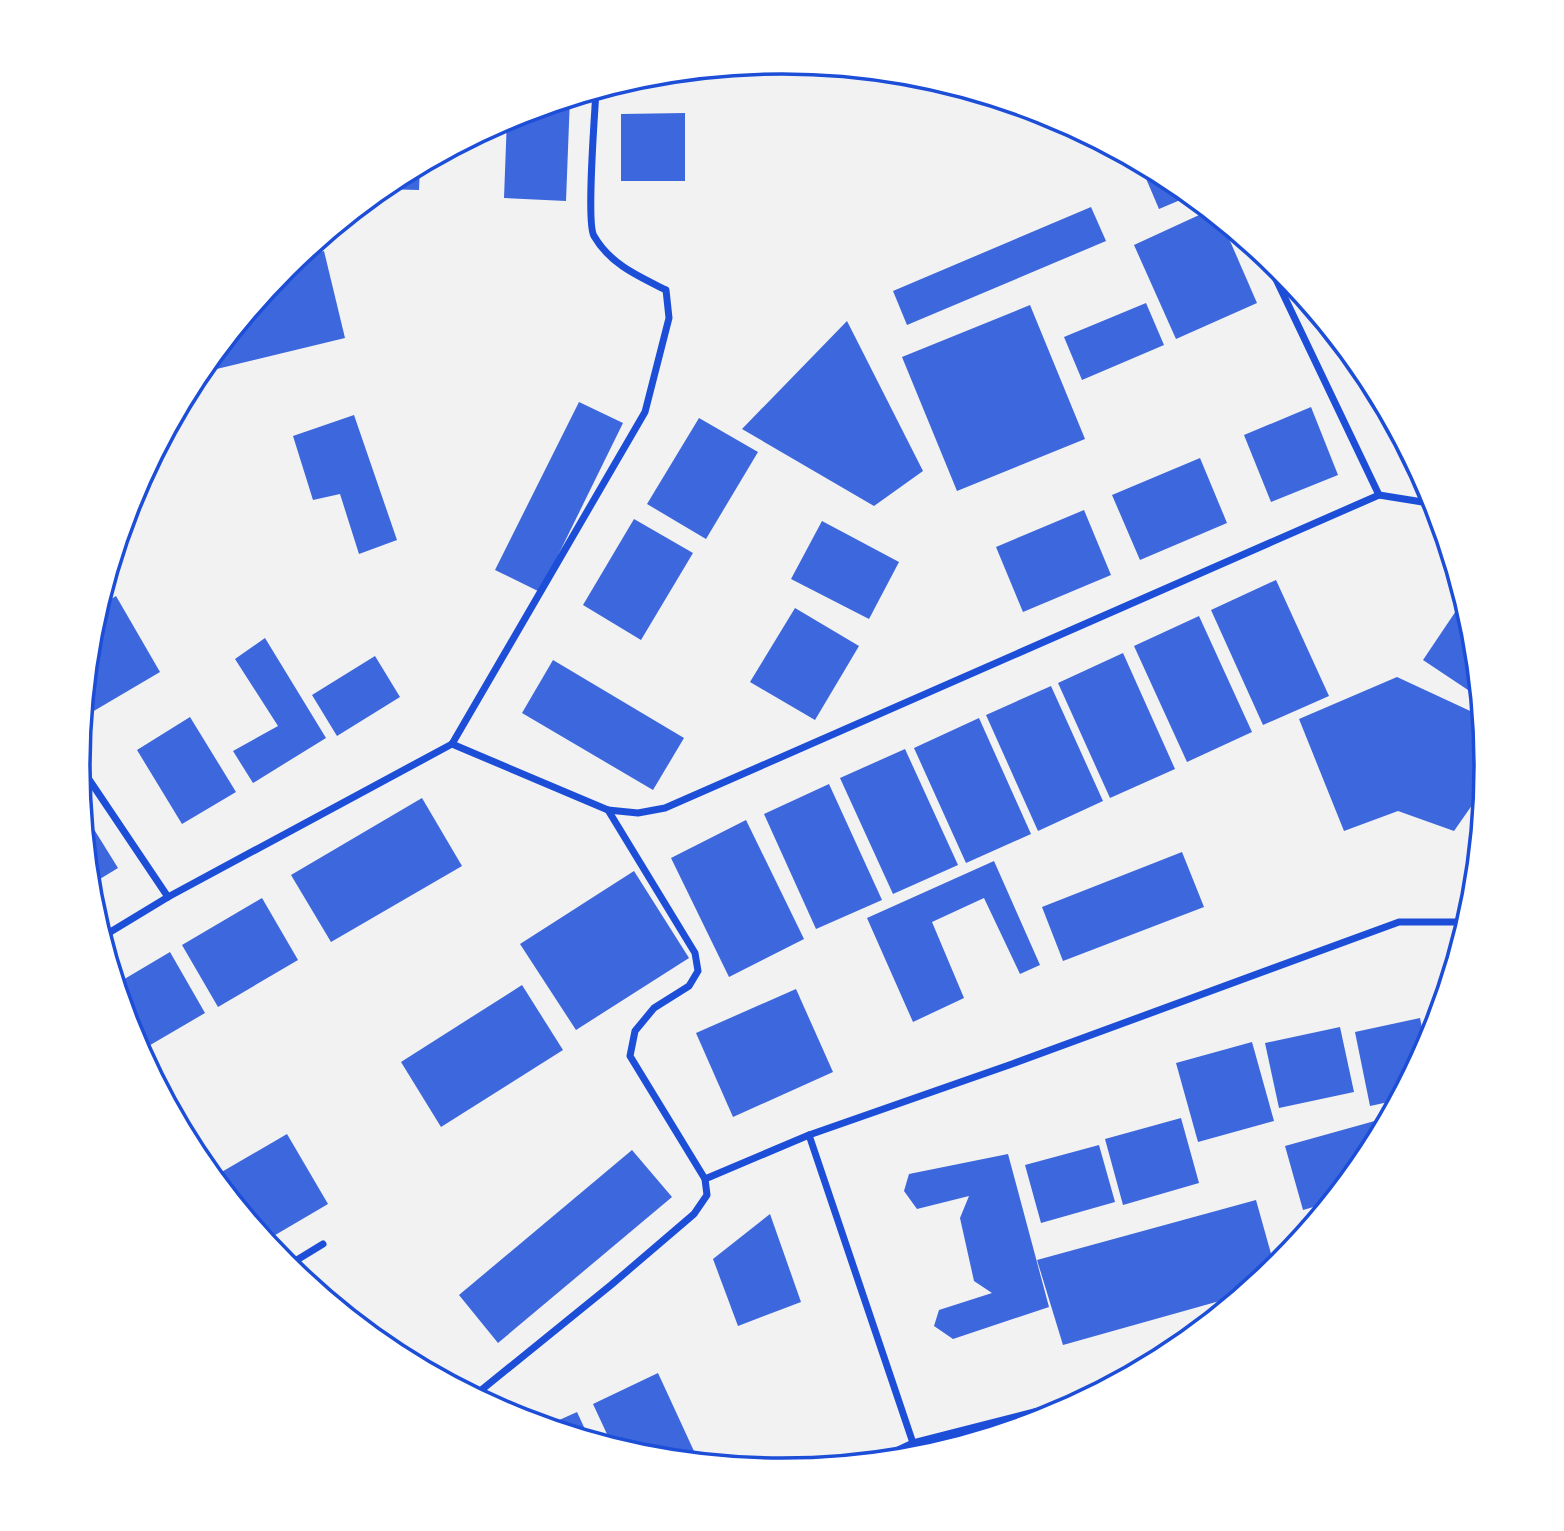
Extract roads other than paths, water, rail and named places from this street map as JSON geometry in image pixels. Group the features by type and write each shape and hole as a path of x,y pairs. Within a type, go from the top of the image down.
{"street":[{"path":"111,932 168,897 452,744 645,412 669,318 666,290 616,264 592,233 596,99"},
{"path":"1278,284 1379,495"},
{"path":"452,744 608,810 638,813 665,808 1379,495 1421,502"},
{"path":"90,781 168,897"},
{"path":"483,1389 694,1214 707,1195 705,1179 630,1056 635,1031 654,1008 689,986 698,971 695,953 608,810"},
{"path":"705,1179 809,1135 1012,1064 1399,922 1456,922"},
{"path":"809,1135 912,1443"},
{"path":"298,1259 323,1244"},
{"path":"906,1446 1016,1417"}]}
